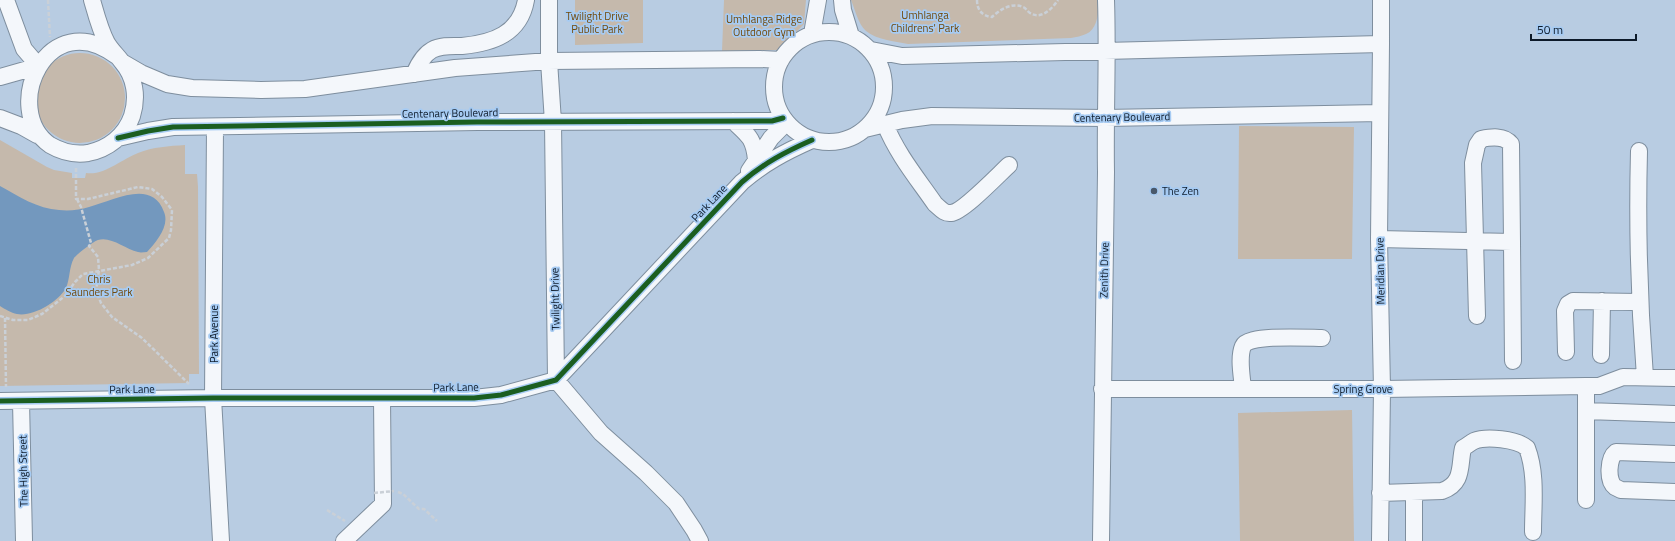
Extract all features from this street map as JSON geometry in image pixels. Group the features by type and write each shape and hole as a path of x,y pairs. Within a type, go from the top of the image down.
{"street":[{"path":"6,0 24,49 34,65"},
{"path":"0,118 21,126 58,150 76,153 96,151 108,146 118,138 130,121 135,101 132,80 120,59 106,42 92,0"},
{"path":"414,74 424,56 438,48 478,44 502,37 518,23 525,9 526,0"},
{"name":"Twilight Drive","path":"549,0 556,380"},
{"path":"812,34 818,0"},
{"path":"842,0 845,17 851,36"},
{"name":"Zenith Drive","path":"1100,541 1106,172 1105,118 1108,51 1106,0"},
{"name":"Meridian Drive","path":"1380,541 1382,389 1379,239 1382,44 1381,0"},
{"path":"832,31 851,36 862,42 871,50 880,65 885,82 884,100 877,116 865,129 849,139 830,143 812,140 798,133 785,120 777,106 774,91 775,75 781,60 789,49 800,40 812,34 832,31"},
{"path":"0,77 34,65 53,48 76,42 87,42 109,50 141,73 167,84 192,88 261,90 305,89 455,68 549,61 781,60"},
{"path":"871,50 902,56 1382,44"},
{"path":"34,65 24,87 23,97 26,117 37,135"},
{"name":"Centenary Boulevard","path":"865,129 902,120 932,116 1105,118 1380,113"},
{"name":"Centenary Boulevard","path":"118,138 173,127 785,120"},
{"name":"Park Lane","path":"742,182 771,138 785,120"},
{"path":"733,121 752,139 756,160"},
{"path":"885,124 892,142 935,204 948,213 956,212 967,204 1009,165"},
{"name":"Park Avenue","path":"216,127 208,398 221,541"},
{"path":"1477,316 1474,154 1481,139 1492,136 1504,139 1511,144 1513,361"},
{"name":"Park Lane","path":"9,401 488,396 522,390 556,380 742,182 776,156 812,140"},
{"path":"1638,152 1637,219 1640,302 1645,377 1675,378"},
{"path":"1379,239 1512,242"},
{"path":"1566,352 1566,307 1573,301 1640,302"},
{"path":"1601,355 1602,301"},
{"path":"1243,389 1241,361 1243,346 1246,342 1256,338 1322,338"},
{"name":"Spring Grove","path":"1102,389 1382,389 1599,386 1623,377 1645,377"},
{"path":"556,380 601,433 646,473 676,503 700,541"},
{"path":"1586,386 1586,500"},
{"path":"344,541 382,504 382,398"},
{"name":"The High Street","path":"9,401 24,541"},
{"path":"1586,411 1675,414"},
{"path":"1380,493 1414,493 1442,491 1451,488 1455,484 1461,470 1460,460 1463,448 1484,438 1517,442 1527,448 1531,460 1533,475 1533,532"},
{"path":"1675,454 1616,452 1612,456 1610,466 1610,481 1614,487 1621,490 1675,492"},
{"path":"1414,493 1414,541"}],"path":[{"path":"48,0 50,38 58,37"},
{"path":"977,0 980,11 986,17 992,17 1004,8 1011,6 1022,6 1030,13 1037,16 1045,13 1058,0"},
{"path":"76,153 76,199 81,207 91,243 89,246 98,257 100,270 96,291 101,303 112,317 142,338 208,398"},
{"path":"0,316 4,318 28,320 42,314 53,307 65,296 83,274 132,265 148,258 168,238 171,230 172,210 162,197 152,189 138,187 88,199 76,199"},
{"path":"4,318 9,401"},
{"path":"369,497 374,492 394,491 403,494 419,509 424,509 437,521"},
{"path":"327,510 344,521 349,516"}],"green space":[{"name":"Twilight Drive Public Park","path":"575,0 643,0 643,43 575,45"},
{"name":"Umhlanga Ridge Outdoor Gym","path":"724,0 806,0 804,24 779,50 722,51"},
{"name":"Umhlanga Childrens' Park","path":"851,0 1098,0 1098,9 1097,19 1090,32 1071,38 908,44 880,38 866,31 859,20"},
{"path":"80,53 97,56 112,66 122,81 125,98 122,115 112,130 97,140 80,143 63,140 48,130 38,115 35,98 38,81 48,66 63,56"},
{"path":"1239,126 1354,127 1352,259 1238,259"},
{"name":"Chris Saunders Park","path":"0,140 47,167 54,170 72,173 72,178 85,178 86,173 106,170 149,149 185,145 185,174 197,174 198,187 199,374 189,374 189,383 0,386"},
{"path":"1352,410 1354,541 1240,541 1238,413"}],"water":[{"path":"0,186 36,205 51,209 63,210 82,209 131,194 151,196 158,202 164,212 164,228 147,252 138,252 113,241 103,239 98,240 81,251 74,258 66,288 57,298 37,311 17,314 0,306"}],"cycle path":[{"path":"118,138 173,127 477,122 772,121 783,118"},
{"path":"0,401 213,398 474,398 501,395 556,380 742,182 775,158 812,140"}],"place":[{"name":"The Zen","path":"1154,191"}]}
